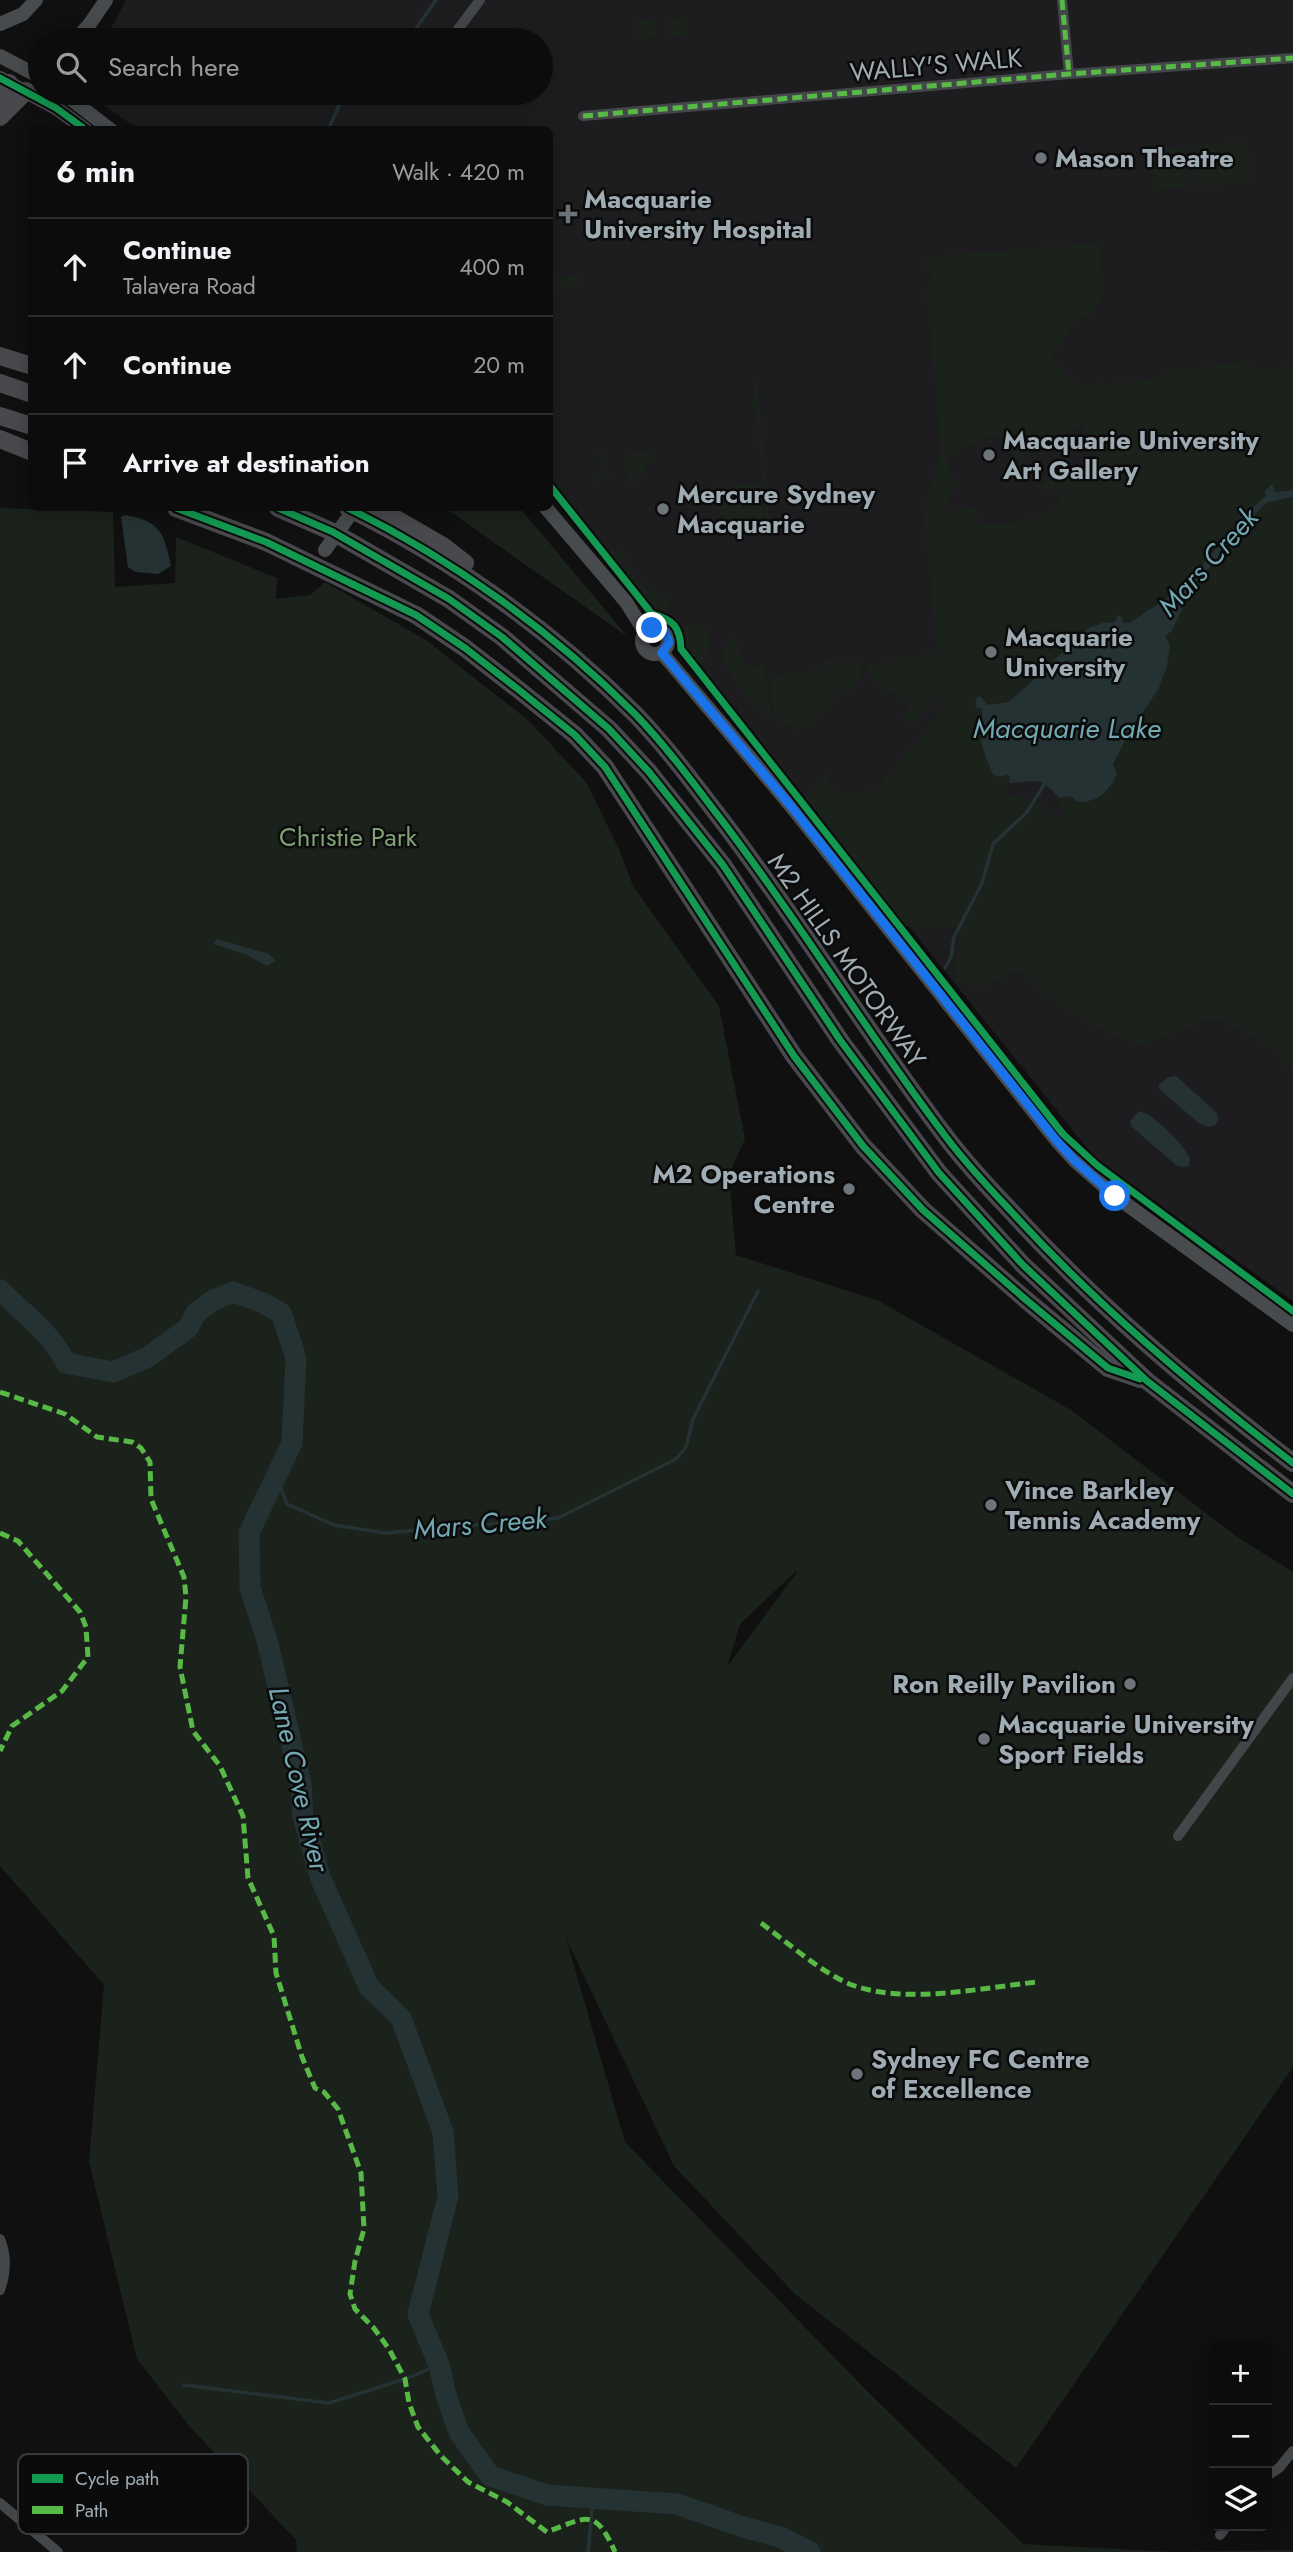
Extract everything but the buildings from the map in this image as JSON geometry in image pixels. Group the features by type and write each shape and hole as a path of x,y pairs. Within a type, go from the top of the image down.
{"highway":[{"path":"0,117 26,91"},
{"path":"0,356 28,365"},
{"path":"0,383 28,393"},
{"path":"0,416 28,425"},
{"path":"0,439 28,450"},
{"path":"184,511 265,542 416,615 465,648 575,735 605,767 794,1056 863,1146 923,1210 1108,1368 1147,1381"},
{"name":"M2 HILLS MOTORWAY","path":"285,511 333,532 450,599 502,637 609,729 665,791 723,865 840,1040 939,1173 1023,1265 1147,1381 1293,1494"},
{"name":"M2 HILLS MOTORWAY","path":"354,511 418,545 485,588 586,668 636,715 679,765 779,898 947,1139 988,1186 1077,1280 1132,1332 1293,1464"},
{"path":"382,511 443,546 495,585 545,636"}],"street":[{"path":"0,24 23,14 36,0"},
{"path":"86,28 106,0"},
{"path":"459,28 480,0"},
{"path":"1062,0 1069,74"},
{"path":"0,56 28,71"},
{"name":"WALLY'S WALK","path":"583,116 1069,74 1293,58"},
{"path":"20,67 3,85 26,91"},
{"path":"48,105 80,126"},
{"path":"79,105 106,126"},
{"path":"314,565 353,511"},
{"path":"549,511 626,603 645,632 652,628 664,630 669,642 662,653 790,805 1075,1161 1115,1196 1293,1325"},
{"path":"1178,1836 1293,1678"},
{"path":"0,2239 5,2256 5,2272 0,2290"},
{"path":"1272,2473 1293,2451"},
{"path":"0,2503 18,2518"},
{"path":"37,2534 58,2552"}],"shaded area":[{"name":"Macquarie University","path":"126,0 1293,0 1293,1301 1095,1158 553,483 553,126 134,126 104,105 553,105 553,28 111,28"}],"green space":[{"path":"687,17 688,34 670,36 669,19"},
{"path":"655,20 657,37 639,39 637,21"},
{"path":"1248,141 1251,182 1193,187 1190,146"},
{"path":"1183,146 1186,188 1153,191 1149,149"},
{"path":"1099,243 1104,291 1094,311 1073,324 1050,359 1075,384 1105,383 1105,387 1109,387 1109,384 1155,380 1167,368 1179,368 1177,371 1246,361 1260,369 1293,366 1293,490 1283,493 1275,491 1258,503 1214,553 1208,544 1201,545 1198,548 1208,558 1201,569 1174,596 1135,621 1123,624 1102,623 1087,629 1015,697 982,709 980,736 993,773 1010,777 1006,793 1030,800 1063,820 1059,798 1070,796 1082,803 1109,790 1123,743 1165,671 1170,645 1165,636 1176,621 1189,588 1214,564 1224,573 1227,570 1218,559 1219,555 1264,505 1293,497 1293,1072 1267,1043 1216,1018 1139,1045 1098,1028 1051,998 1018,971 978,988 954,980 960,927 905,926 805,797 825,774 841,797 847,791 854,796 858,792 864,795 868,789 873,793 947,705 937,697 912,726 901,716 909,706 869,676 868,664 894,663 894,657 937,654 924,513 939,455 937,403 926,293 931,276 929,267 922,262 921,257","holes":["1083,425 1098,463 1041,484 1043,490 1065,489 1060,501 1051,509 1029,519 978,525 976,508 944,511 955,488 947,462 950,457 953,453 991,436 999,437 1010,445 1012,457 1023,463 1029,459 1029,445"]},
{"path":"582,276 582,284 553,292 553,278"},
{"path":"753,383 758,383 762,428 759,429 752,404"},
{"path":"758,433 762,433 769,518 766,518"},
{"path":"604,449 611,479 599,481 598,477 605,474 604,465 600,465 599,450"},
{"path":"642,451 649,452 654,457 635,481 629,482 623,459"},
{"path":"553,479 598,540 610,549 624,551 626,557 617,566 553,486"},
{"path":"761,482 764,520 732,523 699,494 704,488"},
{"name":"Christie Park","path":"0,508 113,512 115,587 175,583 176,537 277,578 276,599 310,595 325,582 426,640 528,720 586,782 619,849 633,886 719,1006 745,1139 729,1174 736,1255 879,1301 1071,1410 1236,1536 1293,1572 1293,2067 1016,2468 795,2294 674,2166 566,1938 625,2142 869,2393 1023,2544 1174,2552 297,2552 296,2540 248,2489 248,2454 215,2454 190,2427 137,2359 89,2162 104,1985 0,1866","holes":["796,1571 797,1572 727,1667 740,1624"]},
{"path":"449,511 523,511 628,637"},
{"path":"628,559 639,582 666,600 666,616 654,612 618,568"},
{"path":"697,624 707,630 710,641 706,660 698,666 683,648 681,629"},
{"path":"737,637 744,664 755,667 765,663 770,712 773,718 768,720 755,706 726,665 724,648"},
{"path":"833,658 834,663 861,661 861,677 850,690 847,687 841,691 815,722 807,727 796,729 780,721 773,710 769,675 824,670 823,659"},
{"path":"1293,2550 1293,2552 1174,2552"}],"water":[{"name":"Macquarie Lake","path":"1272,484 1275,492 1293,490 1293,497 1264,505 1218,559 1187,590 1184,605 1172,631 1165,636 1170,645 1167,666 1158,690 1131,729 1113,765 1117,773 1107,790 1097,798 1078,802 1070,796 1059,798 1042,782 1009,783 1010,777 1007,775 999,777 993,774 982,743 982,709 975,707 977,697 981,697 987,705 1008,702 1087,629 1102,623 1115,622 1118,615 1122,617 1123,623 1129,623 1165,599 1196,572 1250,510 1266,496 1265,491"},
{"path":"125,515 146,521 158,530 166,545 171,566 158,574 136,572 128,567 121,517"},
{"path":"217,939 269,954 276,961 267,966 245,954 213,944"},
{"path":"1176,1076 1216,1112 1219,1118 1215,1125 1209,1127 1200,1124 1159,1089 1159,1084"},
{"path":"1139,1111 1160,1124 1175,1138 1190,1159 1189,1166 1176,1165 1131,1126 1130,1121"}],"waterway":[{"path":"416,28 436,0"},
{"path":"330,126 339,105"},
{"name":"Mars Creek","path":"945,968 951,957 954,937 982,883 993,844 1027,812 1047,780"},
{"name":"Lane Cove River","path":"0,1290 44,1333 66,1363 113,1372 148,1357 188,1328 196,1313 212,1301 233,1292 281,1313 296,1358 292,1443 249,1533 250,1588 267,1640 301,1784 303,1817 320,1877 369,1987 401,2018 443,2132 448,2196 418,2314 439,2365 459,2432 490,2476 547,2495 677,2504 780,2537 810,2552"},
{"name":"Mars Creek","path":"276,1476 287,1504 334,1525 385,1533 558,1518 676,1459 686,1447 693,1419 758,1291"},
{"path":"184,2385 329,2403 405,2379 439,2365"},
{"path":"588,2552 593,2499"}],"marked path":[{"path":"1062,0 1069,74"},
{"path":"583,116 1069,74 1293,58"},
{"path":"0,1392 65,1414 97,1437 132,1442 141,1448 150,1462 151,1499 184,1577 186,1597 180,1667 193,1731 220,1766 243,1816 248,1878 274,1936 276,1973 302,2057 315,2088 324,2092 338,2109 361,2173 364,2229 350,2294 355,2309 389,2349 405,2379 409,2403 418,2427 441,2456 468,2482 507,2502 547,2532 581,2520 595,2522 602,2528 615,2552"},
{"path":"0,1533 18,1541 80,1612 86,1627 88,1657 62,1691 12,1726 0,1751"},
{"path":"761,1923 831,1975 855,1986 876,1991 898,1994 945,1993 1037,1982"}],"cycle path":[{"path":"0,78 28,93"},
{"path":"50,105 81,126"},
{"path":"553,490 652,614 674,625 681,649 1063,1134 1098,1166 1293,1311"},
{"path":"184,511 266,542 416,615 465,648 575,735 605,767 794,1056 863,1146 923,1210 1025,1299 1108,1368 1140,1379"},
{"path":"285,511 333,532 449,599 502,637 609,729 649,772 723,865 840,1040 939,1173 1023,1265 1147,1381 1293,1494"},
{"path":"354,511 425,550 500,599 570,654 635,714 678,763 747,854 888,1057 976,1174 1110,1311 1218,1404 1293,1463"}],"place":[{"name":"Mason Theatre","path":"1041,158"},
{"name":"Macquarie University Hospital","path":"568,214"},
{"name":"Macquarie University Art Gallery","path":"989,455"},
{"name":"Mercure Sydney Macquarie","path":"663,509"},
{"name":"Macquarie University","path":"991,652"},
{"name":"M2 Operations Centre","path":"849,1189"},
{"name":"Vince Barkley Tennis Academy","path":"991,1505"},
{"name":"Ron Reilly Pavilion","path":"1130,1684"},
{"name":"Macquarie University Sport Fields","path":"984,1739"},
{"name":"Sydney FC Centre of Excellence","path":"857,2074"}],"route":[{"path":"652,628 664,630 669,642 662,653 790,805 1056,1140 1075,1161 1115,1196"}]}
